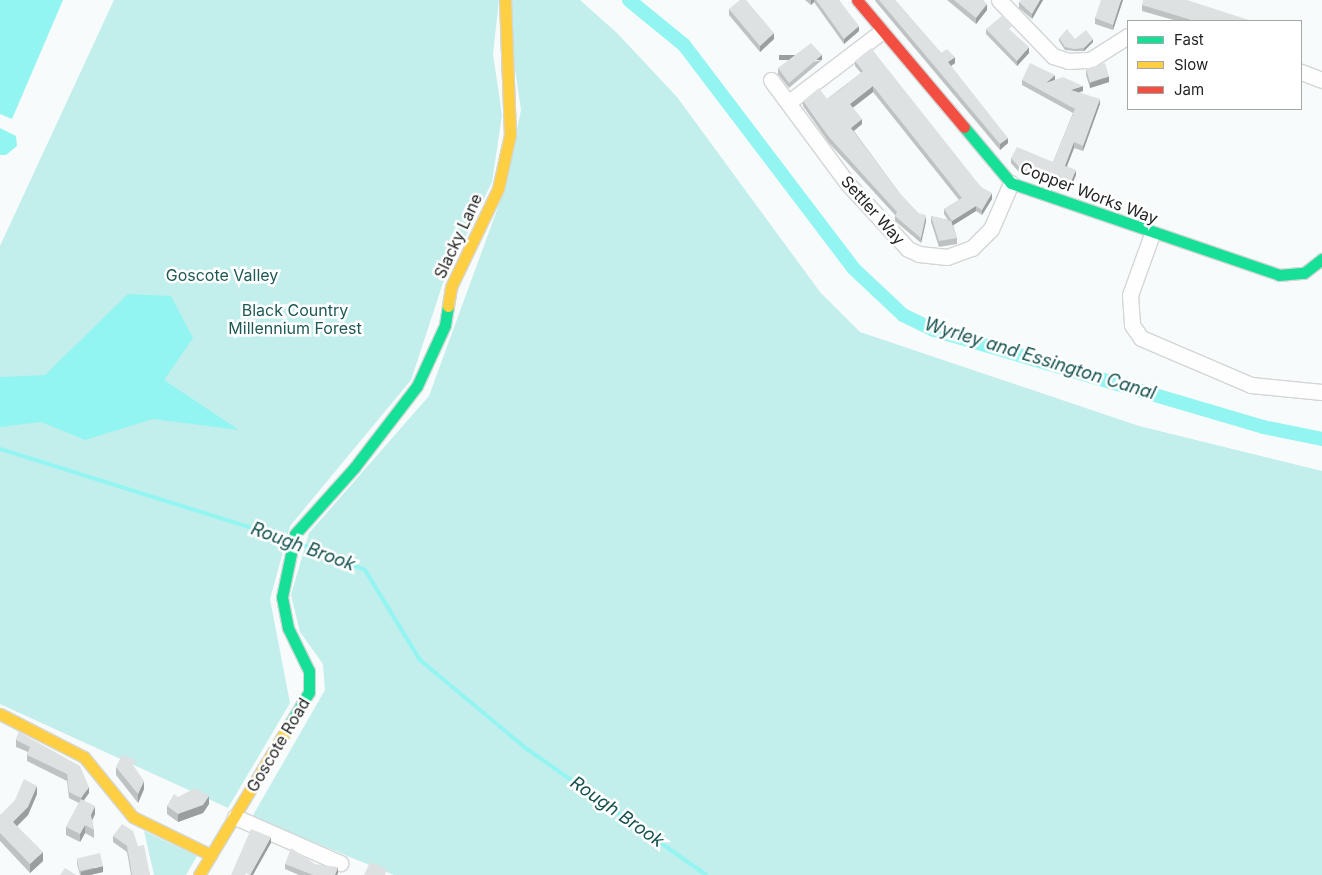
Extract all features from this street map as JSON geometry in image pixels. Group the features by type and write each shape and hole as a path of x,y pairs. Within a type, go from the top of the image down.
{"street":[{"name":"Slacky Lane","path":"289,556 295,534 354,468 417,386 445,325 451,287 498,189 510,135 505,0"},
{"name":"Copper Works Way","path":"857,0 881,32 1011,183 1152,234 1280,275 1304,273 1322,259"},
{"path":"999,0 1053,56 1068,61 1090,60 1127,37"},
{"path":"789,102 881,32"},
{"path":"1302,72 1322,80"},
{"name":"Settler Way","path":"771,80 848,184 908,249 919,254 947,257 972,248 991,230 1011,183"},
{"path":"1152,234 1130,295 1132,325 1141,338 1251,385 1322,392"},
{"name":"Goscote Road","path":"199,875 309,692 309,671 288,628 282,597 289,556"},
{"path":"0,714 84,757 133,817 211,855"},
{"path":"235,817 340,863"}],"green space":[{"name":"Goscote Valley","path":"114,0 499,0 493,54 502,115 492,182 443,283 411,380 290,526 270,599 290,703 228,808 0,704 0,246"},
{"path":"510,0 580,0 617,33 677,97 820,292 860,332 1139,426 1322,471 1322,875 394,875 252,817 325,690 323,664 300,632 291,595 309,533 429,396 505,188 521,110 507,14"},
{"path":"144,831 197,856 186,875 154,875"}],"water":[{"path":"0,0 63,0 12,119 0,114"},
{"path":"0,128 16,136 17,146 6,155 0,155"},
{"path":"128,294 171,296 193,338 164,380 239,430 153,419 85,440 41,422 0,427 0,377 45,375"}],"building":[{"path":"740,0 746,0 774,33 760,46 729,9"},
{"path":"816,0 839,0 859,26 844,39"},
{"path":"879,0 895,0 941,53 947,49 955,57 948,62 1008,138 1000,144"},
{"path":"954,0 983,0 987,4 976,18"},
{"path":"1021,0 1040,0 1032,14 1019,2"},
{"path":"1101,0 1121,0 1113,25 1095,18"},
{"path":"1143,0 1187,0 1249,20 1192,20 1142,5"},
{"path":"1003,15 1012,26 1009,29 1029,47 1017,61 986,29"},
{"path":"1067,29 1075,39 1086,30 1093,39 1084,48 1074,49 1065,47 1059,38"},
{"path":"811,43 822,55 789,83 778,68"},
{"path":"871,48 981,187 992,193 982,210 976,206 952,221 944,209 962,198 873,86 850,104 862,119 851,128 901,195 918,213 926,215 921,238 895,216 897,212 829,137 803,101 819,88 827,99 841,89 863,71 855,61"},
{"path":"1030,63 1055,75 1046,83 1063,77 1083,86 1071,90 1100,99 1083,146 1074,142 1065,166 1076,170 1070,184 1019,167 1011,158 1017,147 1053,162 1075,109 1022,80"},
{"path":"1105,63 1109,76 1090,82 1086,69"},
{"path":"931,216 951,221 957,238 939,241"},
{"path":"19,732 80,766 89,787 81,798 69,792 67,774 27,755 30,747 16,740"},
{"path":"122,755 136,760 133,765 144,781 138,794 116,767"},
{"path":"24,779 37,786 28,807 13,822 43,852 30,864 0,833 0,815 15,800"},
{"path":"195,788 209,796 203,805 178,814 167,806 174,794 178,797"},
{"path":"81,799 95,806 91,815 94,830 85,825 80,834 66,827"},
{"path":"122,824 133,831 138,846 144,845 150,875 132,875 127,846 113,836"},
{"path":"251,829 271,837 250,875 246,873 245,875 231,875"},
{"path":"291,848 315,864 338,867 335,875 313,875 285,864"},
{"path":"100,853 103,866 80,871 77,858"},
{"path":"370,862 387,869 385,875 364,875"},
{"path":"65,868 76,875 60,875"}],"waterway":[{"name":"Wyrley and Essington Canal","path":"629,0 684,45 853,268 903,315 934,330 1263,427 1322,439"},
{"name":"Rough Brook","path":"0,449 287,539"},
{"name":"Rough Brook","path":"301,544 365,570 420,660 527,749 706,875"}],"traffic: fast":[{"path":"964,127 1011,183 1279,275 1304,273 1322,259"},
{"path":"286,730 309,692 309,671 288,628 282,597 295,534 354,468 417,386 445,325 448,306"}],"traffic: slow":[{"path":"448,306 451,287 498,189 510,135 505,0"},
{"path":"0,714 84,757 133,817 211,855"},
{"path":"199,875 286,730"}],"traffic: jam":[{"path":"857,0 964,127"}],"park label":[{"name":"Black Country Millennium Forest","path":"295,319"}]}
